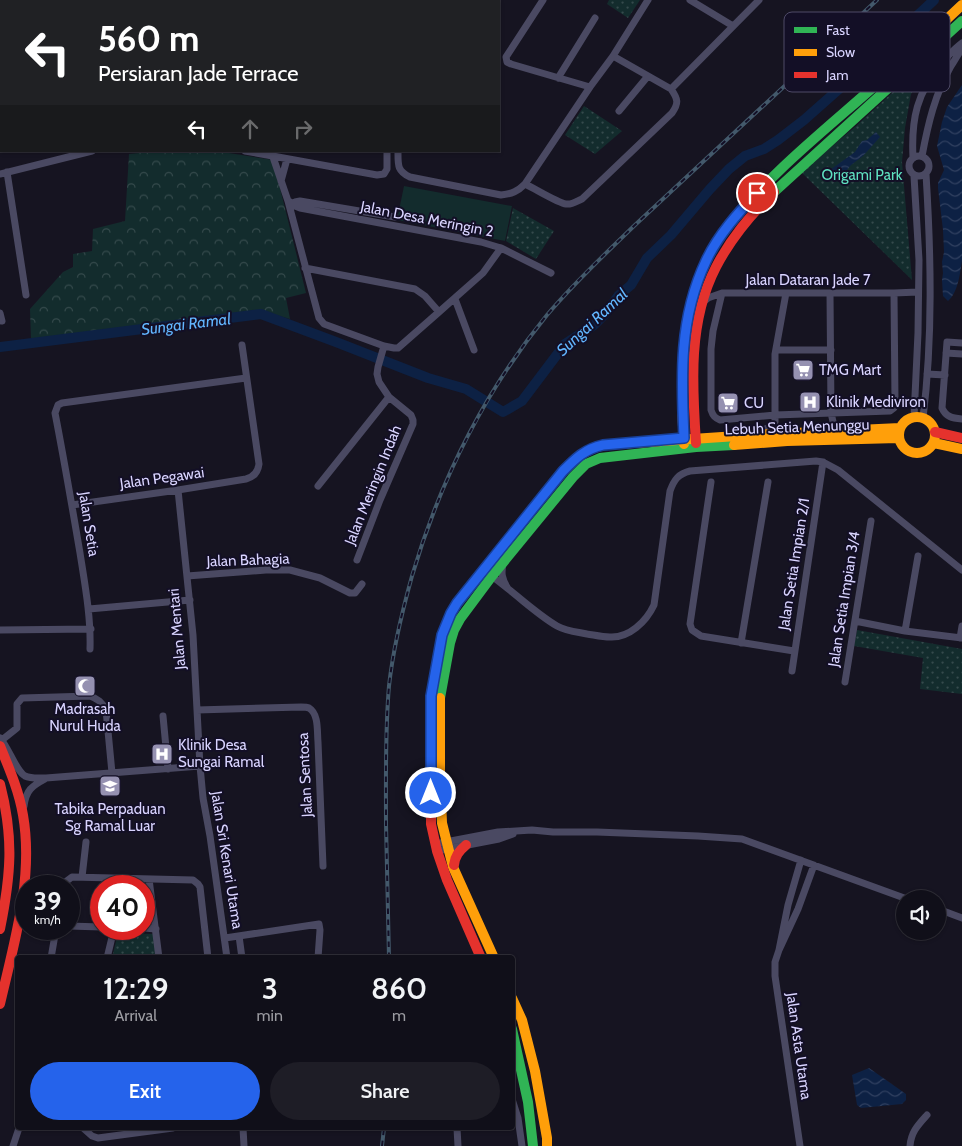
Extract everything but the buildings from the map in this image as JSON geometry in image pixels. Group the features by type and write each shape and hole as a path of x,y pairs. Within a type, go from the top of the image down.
{"main road":[{"path":"950,16 962,5"},
{"path":"950,31 962,20"},
{"path":"684,443 682,405 683,345 687,318 695,289 707,259 725,230 760,190 868,92"},
{"path":"480,955 447,880 436,847 431,824 431,696 442,635 451,613 457,603 488,573 563,471 583,452 603,445 696,442 693,364 696,332 702,303 722,254 765,201 884,92"},
{"path":"919,417 931,423 934,437 927,451 914,454 903,448 899,433 903,422 919,417"},
{"name":"Lebuh Setia Menunggu","path":"696,442 750,435 835,430 899,433"},
{"name":"Lebuh Setia Menunggu","path":"696,442 787,441 899,433"},
{"path":"934,437 962,438"},
{"path":"934,437 962,449"},
{"path":"492,955 480,931 454,867 442,823 440,699 450,642 454,630 482,590 488,573 503,564 586,464 600,458 684,443"},
{"path":"0,1004 23,901 26,841 22,814 1,742"},
{"path":"0,784 10,826 11,862 0,929"},
{"path":"454,867 454,856 466,846"},
{"path":"515,1005 522,1020 535,1071 544,1114 547,1146"},
{"path":"515,1043 525,1091 533,1146"}],"street":[{"path":"543,0 506,57 507,62 590,87"},
{"path":"398,152 400,170 404,174 417,179 501,195 514,193 525,184 613,56 648,0"},
{"path":"690,0 734,26"},
{"path":"671,89 759,0"},
{"path":"558,78 595,18"},
{"path":"950,53 962,43"},
{"path":"950,69 962,49"},
{"path":"525,184 567,204 582,199 676,108 678,101 671,89 613,56"},
{"path":"619,111 648,76"},
{"path":"913,158 912,138 915,116 923,92"},
{"path":"922,156 929,118 939,92"},
{"path":"26,295 4,173 88,152"},
{"path":"250,152 378,175 384,174 387,169 387,152"},
{"path":"922,156 929,164 929,170 926,174 930,244 930,334 927,374 919,417 919,260 914,176 908,165 913,158 922,156"},
{"path":"273,157 291,203 305,268 323,324 384,346 398,348 482,273 501,248"},
{"path":"281,181 287,159"},
{"path":"914,176 918,177 926,174"},
{"name":"Jalan Desa Meringin 2","path":"291,203 300,201 395,217"},
{"name":"Jalan Desa Meringin 2","path":"291,203 300,208 492,244 551,273"},
{"path":"305,268 415,290 425,296 440,312"},
{"path":"711,277 714,289 722,294"},
{"name":"Jalan Dataran Jade 7","path":"722,294 918,292"},
{"path":"750,435 772,426 775,422 776,350 786,293"},
{"path":"830,293 831,413 835,430"},
{"path":"722,294 711,349 711,410 715,418 720,420 776,415 890,411 894,408 894,293"},
{"path":"702,303 708,298 722,294"},
{"path":"454,299 474,350"},
{"path":"918,333 930,334"},
{"path":"962,343 947,342 942,408 949,417 962,419"},
{"path":"242,345 246,378"},
{"name":"Jalan Meringin Indah","path":"357,560 380,500 413,424 411,415 389,397 379,382 377,374 384,346"},
{"path":"776,350 831,350"},
{"path":"946,353 962,354"},
{"path":"927,374 945,375"},
{"name":"Jalan Setia","path":"90,649 89,608 55,413 58,405 246,378"},
{"name":"Jalan Pegawai","path":"72,505 251,478 258,469 259,464 246,378"},
{"path":"318,486 389,397"},
{"path":"488,573 544,617 566,630 618,637 635,629 643,622 654,605 670,491 677,476 690,471 808,461 824,462 838,470 962,570"},
{"name":"Jalan Setia Impian 2/1","path":"792,671 824,462"},
{"path":"710,482 690,624 692,630 701,636 794,651"},
{"path":"741,643 768,482"},
{"name":"Jalan Mentari","path":"178,490 190,600 200,766"},
{"name":"Jalan Setia Impian 3/4","path":"845,682 871,521"},
{"path":"905,631 918,556"},
{"path":"503,564 502,577 509,590"},
{"name":"Jalan Bahagia","path":"187,576 290,570 320,578 350,593 355,593 362,584"},
{"path":"482,590 494,586 509,590"},
{"path":"89,608 190,600"},
{"path":"854,620 905,631 961,638 962,626"},
{"path":"0,630 90,629"},
{"path":"112,773 106,710 103,703 97,698 90,696 22,698 17,704 17,728 1,742 10,752 17,769 25,776 46,778 168,769 200,766"},
{"name":"Jalan Sentosa","path":"197,710 301,706 309,708 314,713 318,742 323,866"},
{"path":"163,716 168,769"},
{"name":"Jalan Sri Kenari Utama","path":"200,766 203,798 227,955"},
{"path":"22,814 26,794 31,788 46,778"},
{"path":"448,845 466,846 499,840 532,830 742,839 896,895"},
{"path":"436,847 498,832 521,832"},
{"path":"86,842 82,877 90,877"},
{"name":"Jalan Asta Utama","path":"779,950 788,905 801,860"},
{"name":"Jalan Asta Utama","path":"800,1146 775,976 775,962 798,909 814,865"},
{"path":"155,879 193,880 198,884 200,887 208,955"},
{"path":"946,912 962,918"},
{"path":"155,921 159,955"},
{"path":"225,938 319,924 318,955"},
{"path":"239,936 242,955"},
{"path":"52,955 54,940"},
{"path":"108,955 111,940"},
{"path":"515,1109 522,1146"},
{"path":"910,1146 911,1137 915,1129 927,1115"},
{"path":"13,1146 18,1130"},
{"path":"86,1130 92,1136 98,1138 158,1130"},
{"path":"243,1130 244,1146"},
{"path":"456,1130 458,1146"}],"green space":[{"path":"609,0 640,0 628,18 607,4"},
{"name":"Origami Park","path":"893,92 912,92 905,128 902,162 912,280 801,172"},
{"path":"584,106 622,131 595,154 565,135"},
{"path":"149,152 222,152 273,160 306,293 286,298 290,319 258,310 31,339 30,309 63,272 73,267 73,254 92,251 93,229 125,221 129,154"},
{"path":"404,186 512,206 505,241 397,220"},
{"path":"513,208 554,231 536,259 506,241"},
{"path":"857,630 962,649 962,694 920,689 923,658 854,646"},
{"path":"116,940 155,940 156,955 113,955"}],"water":[{"path":"962,85 962,261 956,288 948,301 943,296 943,230 938,188 938,183 944,170 937,146 947,107"},
{"path":"876,132 880,137 863,156 851,165 841,183 833,176 830,170 855,152 862,141 867,140"},
{"path":"869,1068 906,1094 906,1100 902,1104 861,1108 857,1105 852,1075"}],"waterway":[{"name":"Sungai Ramal","path":"921,12 934,0"},
{"name":"Sungai Ramal","path":"0,347 261,314 428,378 466,389 503,412 522,401 565,344 594,325 605,314 619,295 631,285 647,258 671,235 729,169 745,156 764,149 778,140 836,92"}],"railway":[{"path":"864,12 877,0"},
{"path":"389,955 386,772 389,686 395,644 412,576 436,506 451,472 484,406 504,374 547,315 635,225 784,86"},
{"path":"382,1146 384,1130"}],"traffic: fast":[{"path":"950,32 962,21"},
{"path":"722,234 762,187 868,92"},
{"path":"774,192 884,92"},
{"path":"440,698 450,643 460,619 492,576 573,477 586,464 600,458 696,447 734,445"},
{"path":"515,1043 528,1102 533,1146"}],"traffic: slow":[{"path":"950,16 962,5"},
{"path":"684,444 682,374 686,328 697,283 713,248 722,234"},
{"path":"917,417 924,418 930,422 934,428 935,435 934,442 930,448 924,452 917,453 910,452 904,448 900,442 899,435 900,428 904,422 910,418 917,417"},
{"path":"473,583 563,471 591,449 603,445 900,428"},
{"path":"734,445 787,441 898,438"},
{"path":"934,443 962,449"},
{"path":"440,698 442,823 453,867 493,955"},
{"path":"515,1005 522,1020 535,1071 547,1146"}],"traffic: jam":[{"path":"696,443 693,376 696,331 700,309 707,288 722,256 749,218 774,192"},
{"path":"935,432 962,438"},
{"path":"473,583 451,613 442,635 431,696 431,824 437,851 447,880 480,955"},
{"path":"0,746 19,797 26,839 26,863 21,910 0,1004"},
{"path":"0,784 9,839 9,874 0,929"},
{"path":"454,865 455,859 466,845"}],"place":[{"name":"TMG Mart","path":"803,370"},
{"name":"Klinik Mediviron","path":"810,402"},
{"name":"CU","path":"728,403"},
{"name":"Madrasah Nurul Huda","path":"85,686"},
{"name":"Klinik Desa Sungai Ramal","path":"162,754"},
{"name":"Tabika Perpaduan Sg Ramal Luar","path":"110,786"}],"route":[{"path":"431,793 431,696 442,635 451,613 563,471 583,452 603,445 684,438 682,405 683,345 687,318 695,289 707,259 725,230 757,193"}]}
